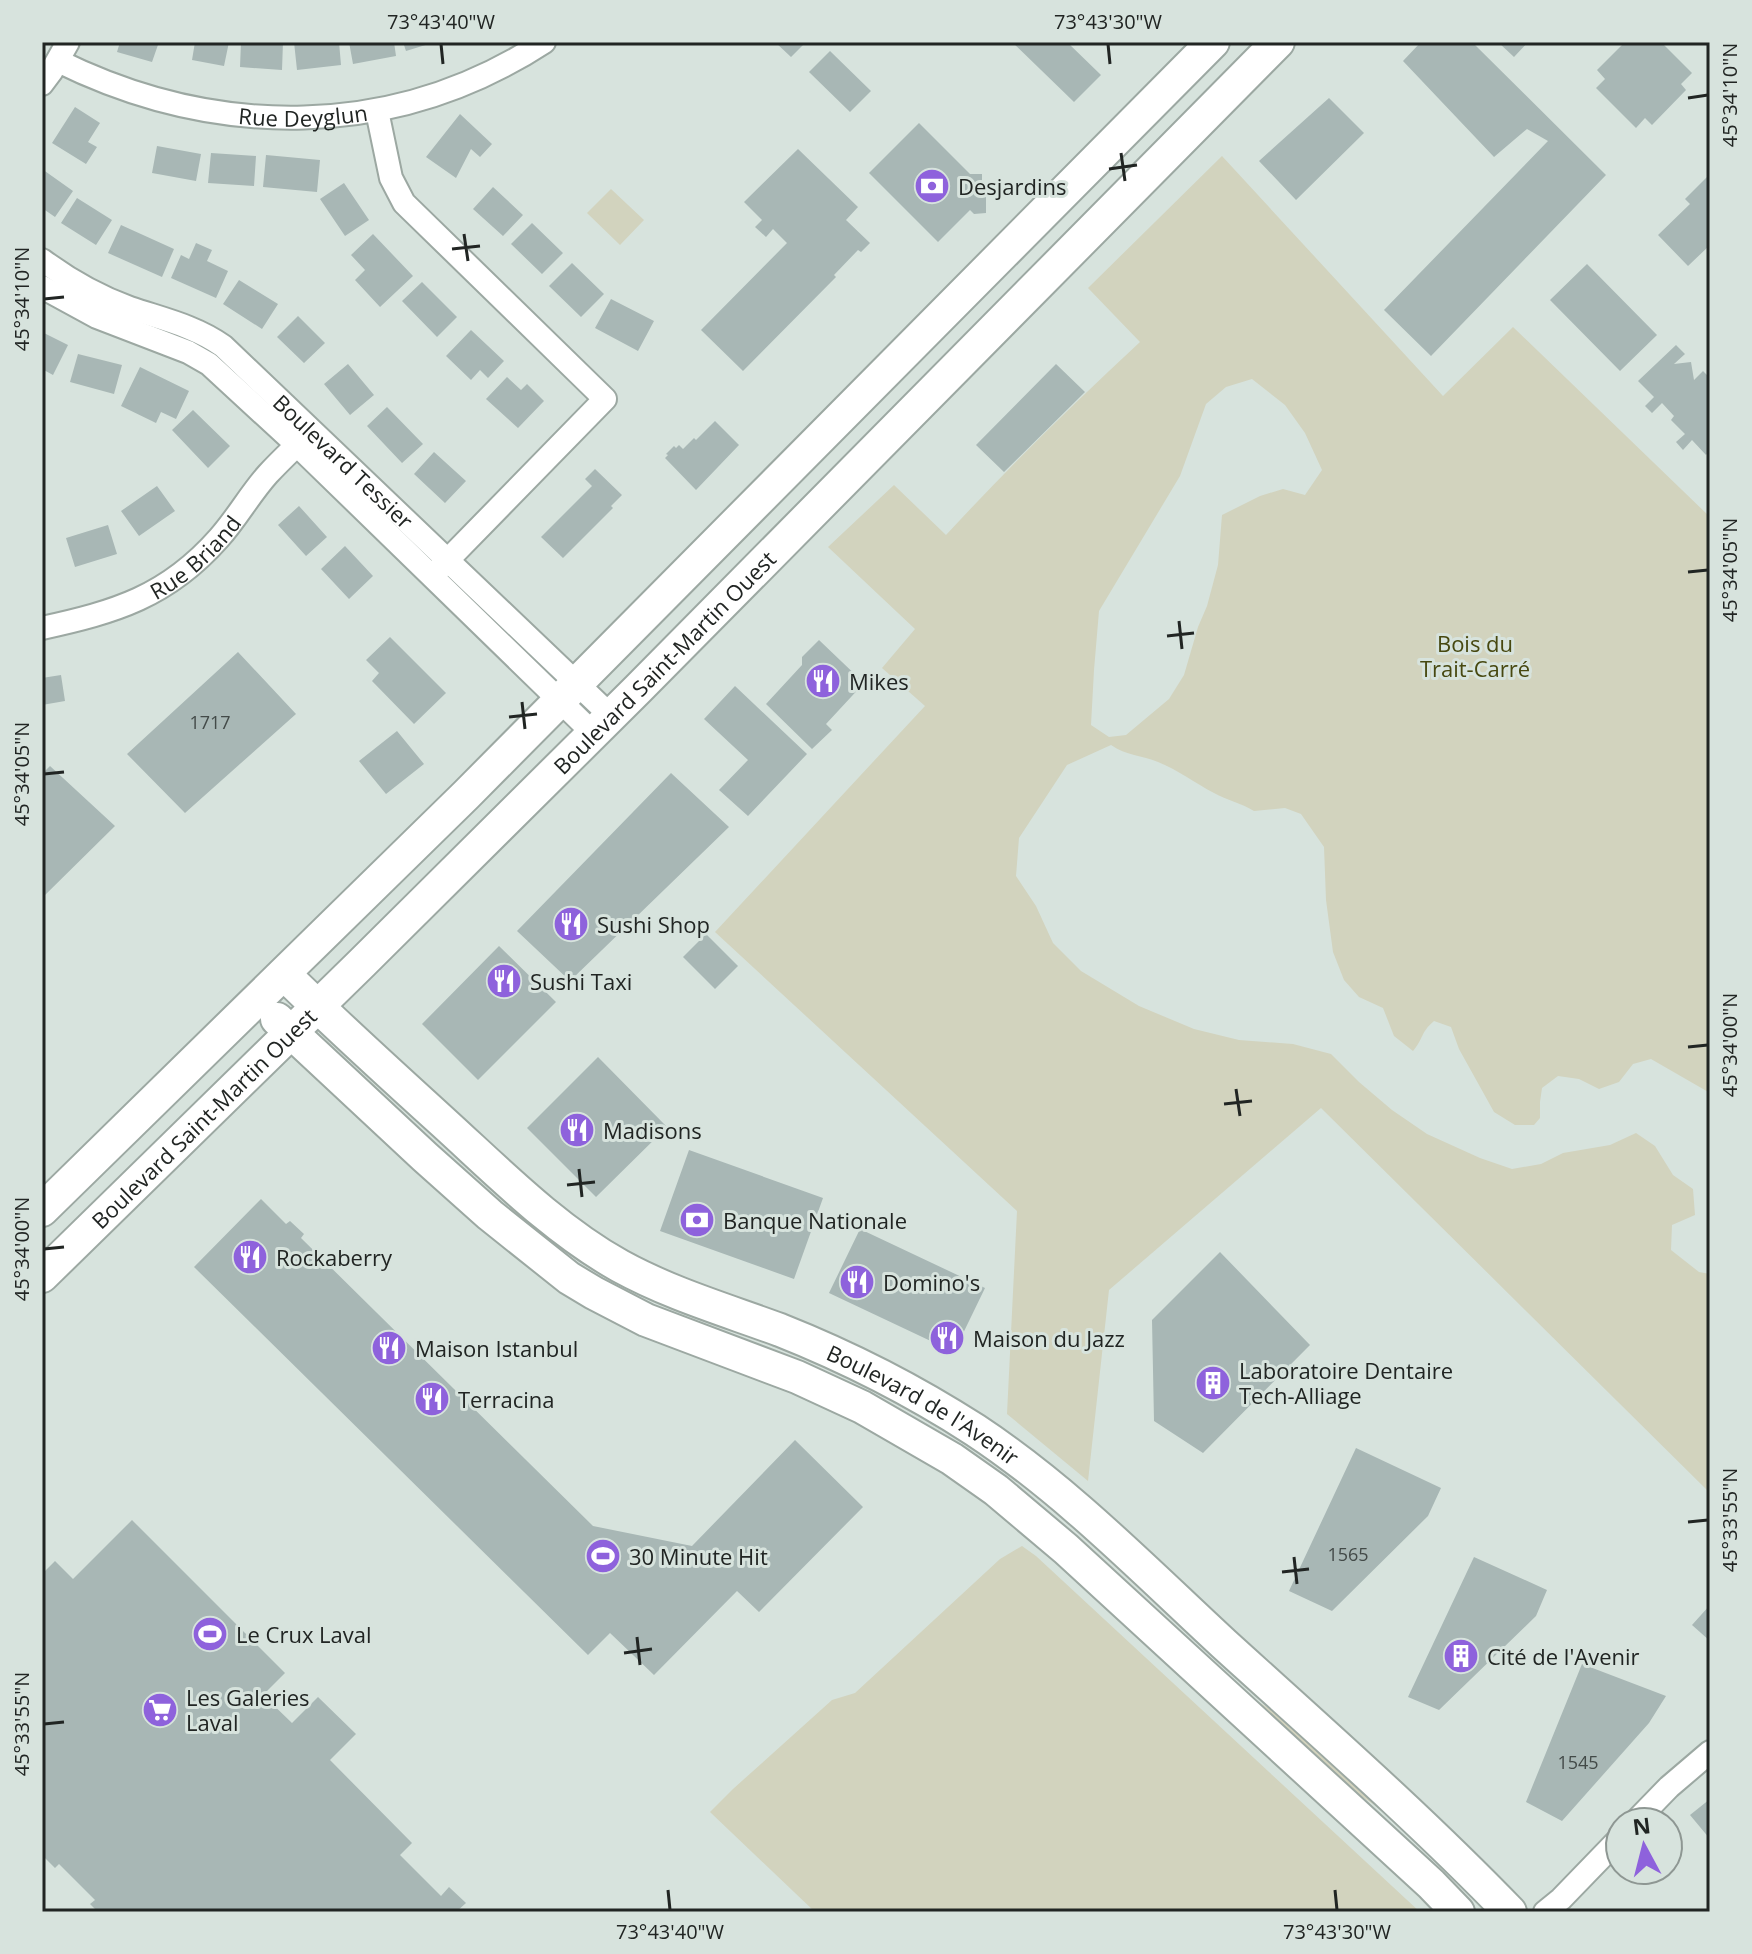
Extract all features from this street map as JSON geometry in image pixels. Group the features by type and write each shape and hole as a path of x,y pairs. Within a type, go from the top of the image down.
{"main road":[{"name":"Boulevard Saint-Martin Ouest","path":"42,1210 568,692 1213,42"},
{"name":"Boulevard Saint-Martin Ouest","path":"42,1276 602,725 1278,42"},
{"name":"Boulevard de l'Avenir","path":"284,974 510,1183 567,1231 602,1255 665,1288 785,1332 878,1374 934,1405 1012,1456 1114,1542 1438,1840 1510,1912"},
{"name":"Boulevard de l'Avenir","path":"257,1000 490,1215 581,1285 646,1320 797,1377 862,1407 952,1459 996,1490 1066,1549 1458,1912"}],"street":[{"name":"Rue Deyglun","path":"63,52 104,82 140,94 231,115 297,119 377,111 417,101 466,83 544,42"},
{"path":"42,84 63,52"},
{"path":"377,111 391,178 404,203 605,399 439,569"},
{"name":"Boulevard Tessier","path":"42,260 66,277 105,297 193,328 232,353 304,438 602,725"},
{"name":"Boulevard Tessier","path":"42,287 97,317 199,357 304,438"},
{"name":"Rue Briand","path":"42,628 113,610 179,576 215,543 267,475 304,438"},
{"path":"1651,1806 1710,1752"},
{"path":"1545,1912 1604,1855"}],"green space":[{"name":"Bois du Trait-Carré","path":"1222,156 1443,396 1513,327 1710,517 1710,1093 1651,1059 1633,1064 1619,1082 1599,1089 1579,1079 1558,1076 1542,1088 1540,1118 1534,1125 1515,1125 1494,1112 1459,1049 1451,1027 1434,1021 1413,1051 1394,1036 1383,1008 1359,997 1344,980 1333,952 1326,900 1324,847 1301,814 1285,808 1254,811 1165,765 1111,745 1067,765 1019,838 1016,876 1036,906 1053,943 1081,971 1139,1006 1194,1029 1239,1040 1293,1044 1331,1054 1392,1110 1427,1134 1480,1158 1512,1169 1541,1164 1563,1153 1610,1145 1636,1133 1655,1146 1673,1175 1693,1189 1695,1215 1672,1225 1671,1250 1699,1272 1710,1274 1710,1493 1321,1108 1109,1290 1088,1481 1007,1414 1017,1211 715,932 925,706 882,668 915,629 828,547 894,485 946,535 1041,437 1140,342 1088,288","holes":["1252,379 1285,405 1305,433 1322,470 1305,495 1283,489 1260,496 1222,515 1218,565 1184,675 1169,699 1126,735 1109,737 1091,725 1099,611 1180,476 1206,404 1226,387"]},
{"path":"611,189 644,220 620,245 587,213"},
{"path":"1022,1546 1420,1912 815,1912 710,1812 832,1700 855,1693 1000,1559"},
{"path":"1247,1694 1290,1723 1397,1819 1395,1822 1346,1786"}],"building":[{"path":"120,42 159,42 152,62 117,52"},
{"path":"195,42 229,42 224,66 192,60"},
{"path":"241,42 283,42 282,70 240,67"},
{"path":"294,42 339,42 341,65 297,70"},
{"path":"349,42 394,42 396,56 353,64"},
{"path":"403,42 432,42 432,43 406,51"},
{"path":"775,42 806,42 791,57"},
{"path":"1012,42 1067,42 1101,75 1074,102"},
{"path":"1421,42 1472,42 1606,175 1431,356 1384,310 1548,141 1527,129 1494,157 1403,61"},
{"path":"1498,42 1528,42 1514,57"},
{"path":"1625,42 1661,42 1692,73 1681,84 1686,90 1652,125 1645,118 1636,128 1596,88 1605,79 1597,70"},
{"path":"830,51 871,91 850,112 809,72"},
{"path":"1329,98 1364,133 1296,200 1259,161"},
{"path":"75,107 100,123 88,142 97,147 86,164 52,143"},
{"path":"460,114 492,144 480,157 471,149 456,178 426,157"},
{"path":"919,123 970,174 982,174 982,184 986,188 986,213 974,214 970,210 938,242 869,173"},
{"path":"157,146 201,154 196,181 152,173"},
{"path":"798,149 858,207 846,220 870,243 861,252 858,250 834,275 836,277 743,371 701,330 787,243 773,229 766,237 755,227 762,220 744,202"},
{"path":"211,153 256,156 254,186 208,183"},
{"path":"266,155 320,160 317,192 263,187"},
{"path":"42,169 73,191 55,217 42,208"},
{"path":"1710,174 1710,245 1688,266 1658,235 1690,204 1685,199"},
{"path":"344,183 369,220 345,236 320,199"},
{"path":"493,187 523,215 503,236 473,209"},
{"path":"77,198 112,220 96,245 61,223"},
{"path":"532,223 563,253 542,274 511,244"},
{"path":"121,225 174,249 162,277 108,253"},
{"path":"373,234 413,276 380,307 355,280 365,270 351,255"},
{"path":"196,243 212,250 207,261 228,271 216,298 171,278 181,255 189,259"},
{"path":"572,263 604,294 581,317 549,286"},
{"path":"1587,264 1657,335 1620,371 1550,300"},
{"path":"239,280 278,304 262,329 223,304"},
{"path":"422,282 457,317 437,337 402,301"},
{"path":"611,299 654,321 638,351 595,328"},
{"path":"298,316 325,343 304,363 277,337"},
{"path":"471,330 504,361 488,378 480,370 471,380 446,356"},
{"path":"42,332 68,345 53,375 42,369"},
{"path":"1676,345 1685,354 1674,364 1691,362 1694,380 1703,371 1710,378 1710,450 1706,455 1692,440 1683,450 1676,442 1685,434 1671,420 1674,416 1662,403 1652,413 1645,406 1654,397 1638,381"},
{"path":"78,354 122,365 114,394 70,382"},
{"path":"348,364 374,395 350,415 324,384"},
{"path":"1056,364 1085,392 1004,472 976,445"},
{"path":"140,367 189,391 176,419 161,412 156,423 121,406"},
{"path":"507,377 521,390 527,384 544,401 518,428 486,399"},
{"path":"387,407 423,444 402,463 367,426"},
{"path":"193,410 230,446 208,468 172,430"},
{"path":"715,421 739,445 696,490 665,458 666,454 674,446 679,445 683,449"},
{"path":"434,452 466,481 445,503 414,474"},
{"path":"595,469 622,495 563,558 541,537 592,486 585,479"},
{"path":"157,486 175,511 139,536 121,511"},
{"path":"299,506 327,537 306,556 278,525"},
{"path":"108,525 117,554 75,567 66,538"},
{"path":"345,546 373,576 349,599 321,569"},
{"path":"390,637 446,693 414,724 372,681 379,673 366,660"},
{"path":"819,640 864,683 826,724 832,730 812,749 766,704 802,665 802,657"},
{"path":"238,652 296,714 185,813 127,754"},
{"path":"61,675 65,701 42,705 42,678"},
{"path":"735,686 807,754 748,816 719,790 748,760 704,719"},
{"path":"397,731 424,764 386,794 359,761"},
{"path":"50,766 115,826 42,898 42,774"},
{"path":"671,773 729,827 570,981 517,931"},
{"path":"706,934 738,966 715,989 683,957"},
{"path":"499,946 556,1002 478,1080 422,1024"},
{"path":"598,1057 667,1127 596,1197 527,1128"},
{"path":"689,1150 823,1198 794,1279 660,1231"},
{"path":"261,1199 286,1224 290,1221 304,1234 301,1238 593,1526 692,1546 795,1440 863,1507 759,1612 737,1591 654,1675 610,1633 588,1655 194,1267"},
{"path":"860,1229 985,1288 954,1352 829,1293"},
{"name":"Laboratoire Dentaire Tech-Alliage","path":"1220,1252 1310,1345 1203,1453 1154,1421 1152,1320"},
{"path":"1356,1448 1441,1488 1428,1516 1332,1611 1289,1591"},
{"name":"Les Galeries Laval","path":"132,1520 285,1673 263,1695 292,1723 318,1697 356,1734 330,1760 412,1843 400,1855 441,1896 449,1887 466,1903 456,1912 98,1912 90,1904 95,1900 59,1864 55,1868 42,1855 42,1574 55,1561 73,1579"},
{"name":"Cité de l'Avenir","path":"1474,1557 1547,1590 1536,1616 1439,1710 1408,1697"},
{"path":"1710,1605 1710,1641 1692,1625"},
{"path":"1582,1664 1666,1696 1649,1723 1562,1821 1526,1802"},
{"path":"1710,1799 1710,1839 1690,1815"}],"place":[{"name":"Desjardins","path":"932,186"},
{"name":"Mikes","path":"823,681"},
{"name":"Sushi Shop","path":"571,924"},
{"name":"Sushi Taxi","path":"504,981"},
{"name":"Madisons","path":"577,1130"},
{"name":"Banque Nationale","path":"697,1220"},
{"name":"Rockaberry","path":"250,1257"},
{"name":"Domino's","path":"857,1282"},
{"name":"Maison du Jazz","path":"947,1338"},
{"name":"Maison Istanbul","path":"389,1348"},
{"name":"Laboratoire Dentaire Tech-Alliage","path":"1213,1383"},
{"name":"Terracina","path":"432,1399"},
{"name":"30 Minute Hit","path":"603,1556"},
{"name":"Le Crux Laval","path":"210,1634"},
{"name":"Cité de l'Avenir","path":"1461,1656"},
{"name":"Les Galeries Laval","path":"160,1710"}]}
